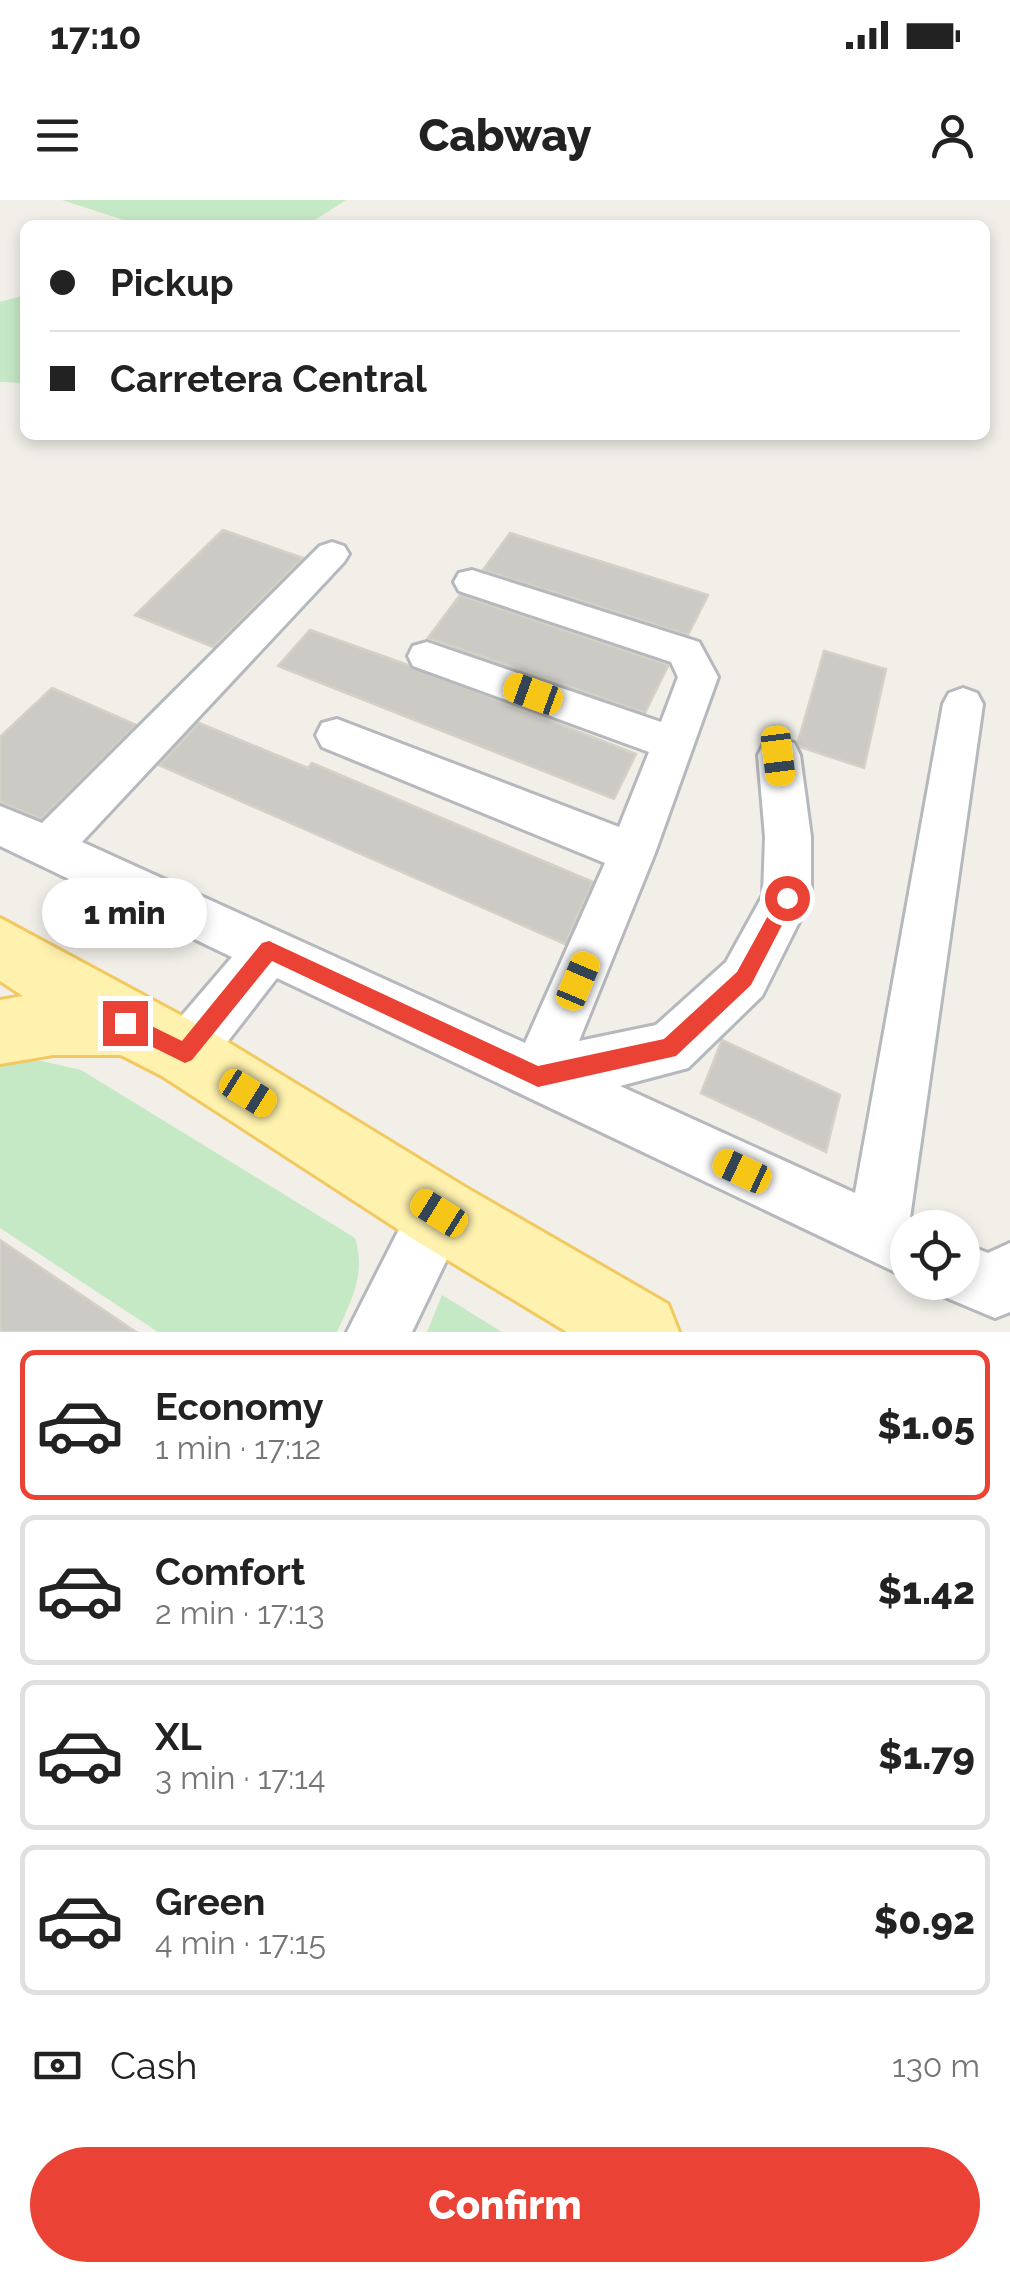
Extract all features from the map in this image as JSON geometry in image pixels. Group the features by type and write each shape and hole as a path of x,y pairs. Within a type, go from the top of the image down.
{"main road":[{"path":"0,947 125,1023 185,1053 439,1213 640,1332"},
{"path":"0,1032 53,1023 125,1023"}],"lane":[{"path":"47,848 332,554"},
{"path":"472,582 685,652 698,677 632,854 538,1077"},
{"path":"427,656 674,744"},
{"path":"897,1210 963,704"},
{"path":"337,735 632,854"},
{"path":"538,1077 669,1048 744,979 787,898 788,838 778,756"},
{"path":"0,825 890,1240"},
{"path":"185,1053 269,950"},
{"path":"379,1332 439,1213"},
{"path":"980,1281 995,1288 1010,1274"}],"green space":[{"path":"62,200 346,200 315,220 121,219"},
{"path":"20,296 20,383 0,382 0,302"},
{"path":"20,1056 81,1070 355,1238 358,1275 337,1332 158,1332 0,1228 0,1057"},
{"path":"442,1295 502,1332 427,1332"}],"building":[{"path":"223,530 303,558 213,647 135,615"},
{"path":"510,533 708,595 688,635 483,570"},
{"path":"460,595 668,666 645,713 428,638"},
{"path":"310,630 636,754 614,799 278,666"},
{"path":"824,651 886,669 864,768 800,747 798,742"},
{"path":"52,688 136,725 41,819 0,802 0,737"},
{"path":"199,723 308,768 312,763 593,882 565,944 159,765"},
{"path":"722,1040 840,1095 826,1152 701,1093"},
{"path":"0,1240 136,1332 0,1332"}],"route":[{"path":"125,1023 185,1053 269,950 538,1077 669,1048 744,979 787,898"}]}
